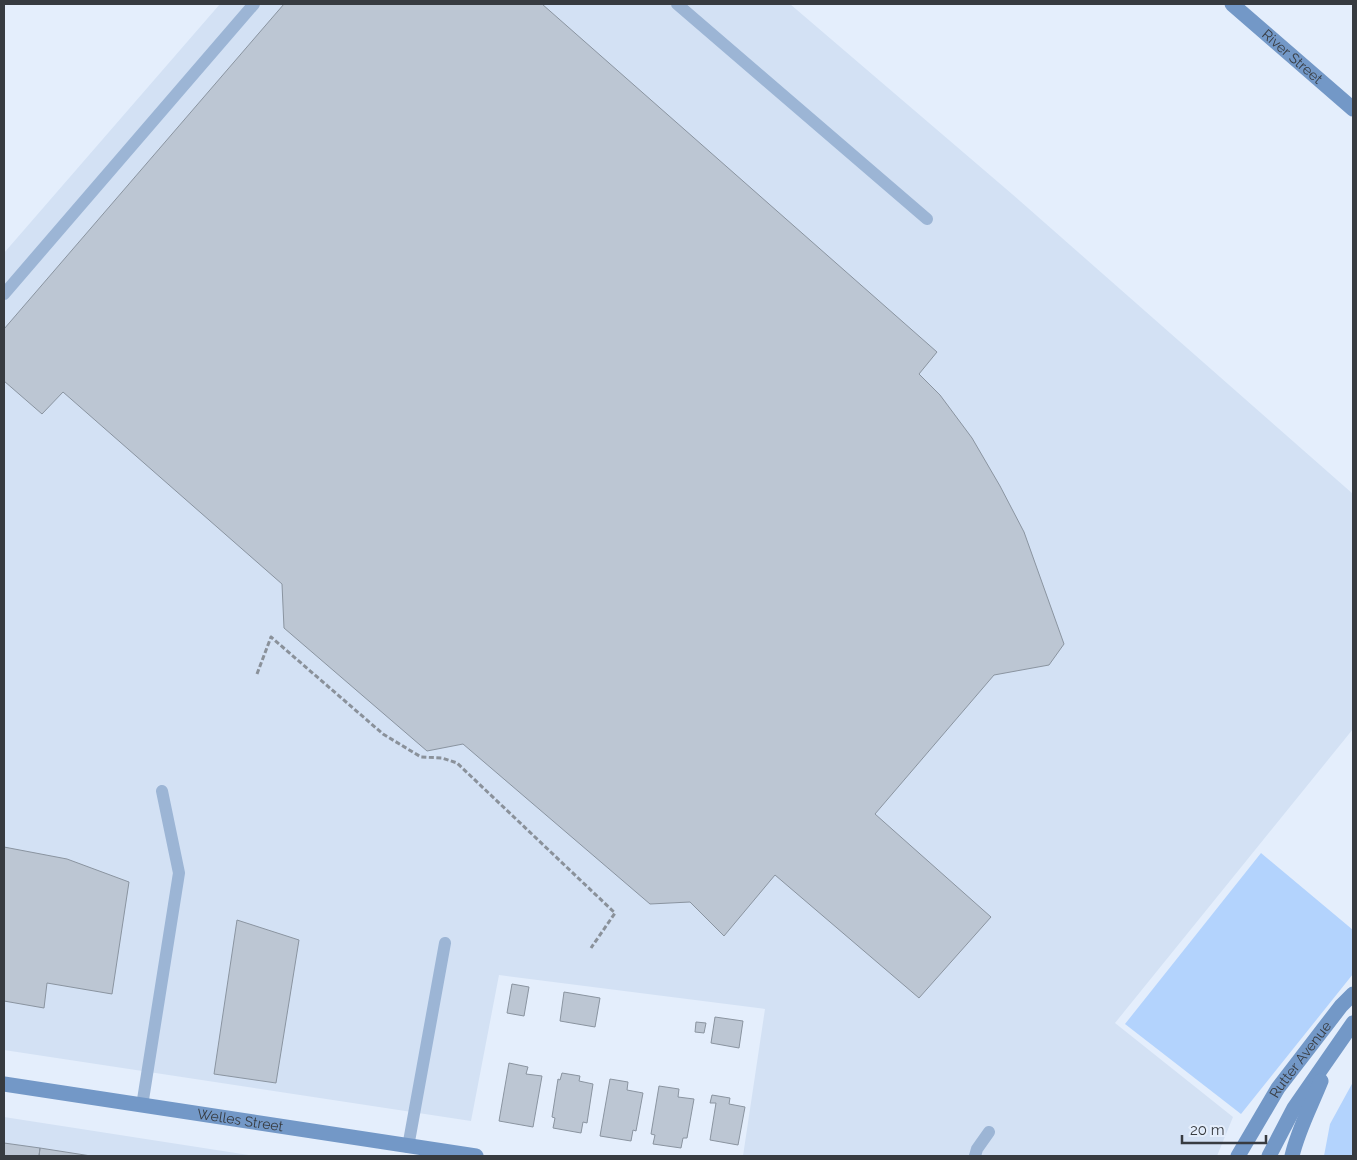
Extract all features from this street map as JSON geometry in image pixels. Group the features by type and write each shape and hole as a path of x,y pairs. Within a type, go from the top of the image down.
{"main road":[{"name":"River Street","path":"1232,4 1353,109"},
{"name":"Rutter Avenue","path":"1238,1156 1278,1088 1341,1006 1353,994"},
{"name":"Rutter Avenue","path":"1269,1156 1294,1108 1353,1024"},
{"path":"1292,1156 1305,1117 1335,1050"},
{"name":"Welles Street","path":"4,1084 476,1156"}],"lane":[{"path":"4,294 254,4"},
{"path":"677,4 927,219"},
{"path":"142,1106 179,872 162,791"},
{"path":"408,1147 445,943"},
{"path":"975,1156 977,1149 989,1132"}],"path":[{"path":"257,674 271,637 383,734 421,757 442,758 457,763 615,913 592,948"}],"shaded area":[{"path":"220,4 790,4 1012,194 1353,494 1353,729 1115,1023 1233,1117 1217,1156 743,1156 765,1009 499,975 471,1121 4,1050 4,253"},
{"path":"1261,853 1353,930 1353,974 1241,1114 1125,1024"},
{"path":"1353,1082 1353,1156 1324,1156 1330,1124"},
{"path":"4,1117 255,1156 4,1156"}],"building":[{"path":"284,4 542,4 937,352 919,374 940,395 972,438 1000,486 1024,532 1064,644 1049,665 994,675 875,814 991,917 919,998 775,875 724,936 690,902 650,904 463,744 427,751 284,628 282,584 63,392 42,414 4,381 4,329"},
{"path":"4,847 67,859 129,882 112,994 47,983 44,1008 4,1001"},
{"path":"237,920 299,940 276,1083 214,1074"},
{"path":"512,984 529,987 524,1016 507,1013"},
{"path":"564,992 600,998 595,1027 560,1021"},
{"path":"715,1017 743,1021 739,1048 711,1043"},
{"path":"696,1022 706,1023 704,1033 695,1032"},
{"path":"509,1063 528,1067 526,1074 542,1076 533,1127 499,1121"},
{"path":"562,1073 580,1076 579,1081 593,1084 587,1123 583,1122 581,1133 553,1128 555,1118 552,1117 558,1079 560,1080"},
{"path":"610,1079 628,1082 627,1090 643,1093 636,1131 633,1130 631,1141 600,1136"},
{"path":"659,1086 679,1089 678,1097 694,1099 687,1138 683,1138 681,1148 653,1144 655,1135 651,1134"},
{"path":"712,1095 730,1098 729,1104 745,1107 738,1145 710,1140 716,1103 710,1103"},
{"path":"4,1143 40,1148 39,1156 4,1156"},
{"path":"40,1148 91,1156 39,1156"}]}
